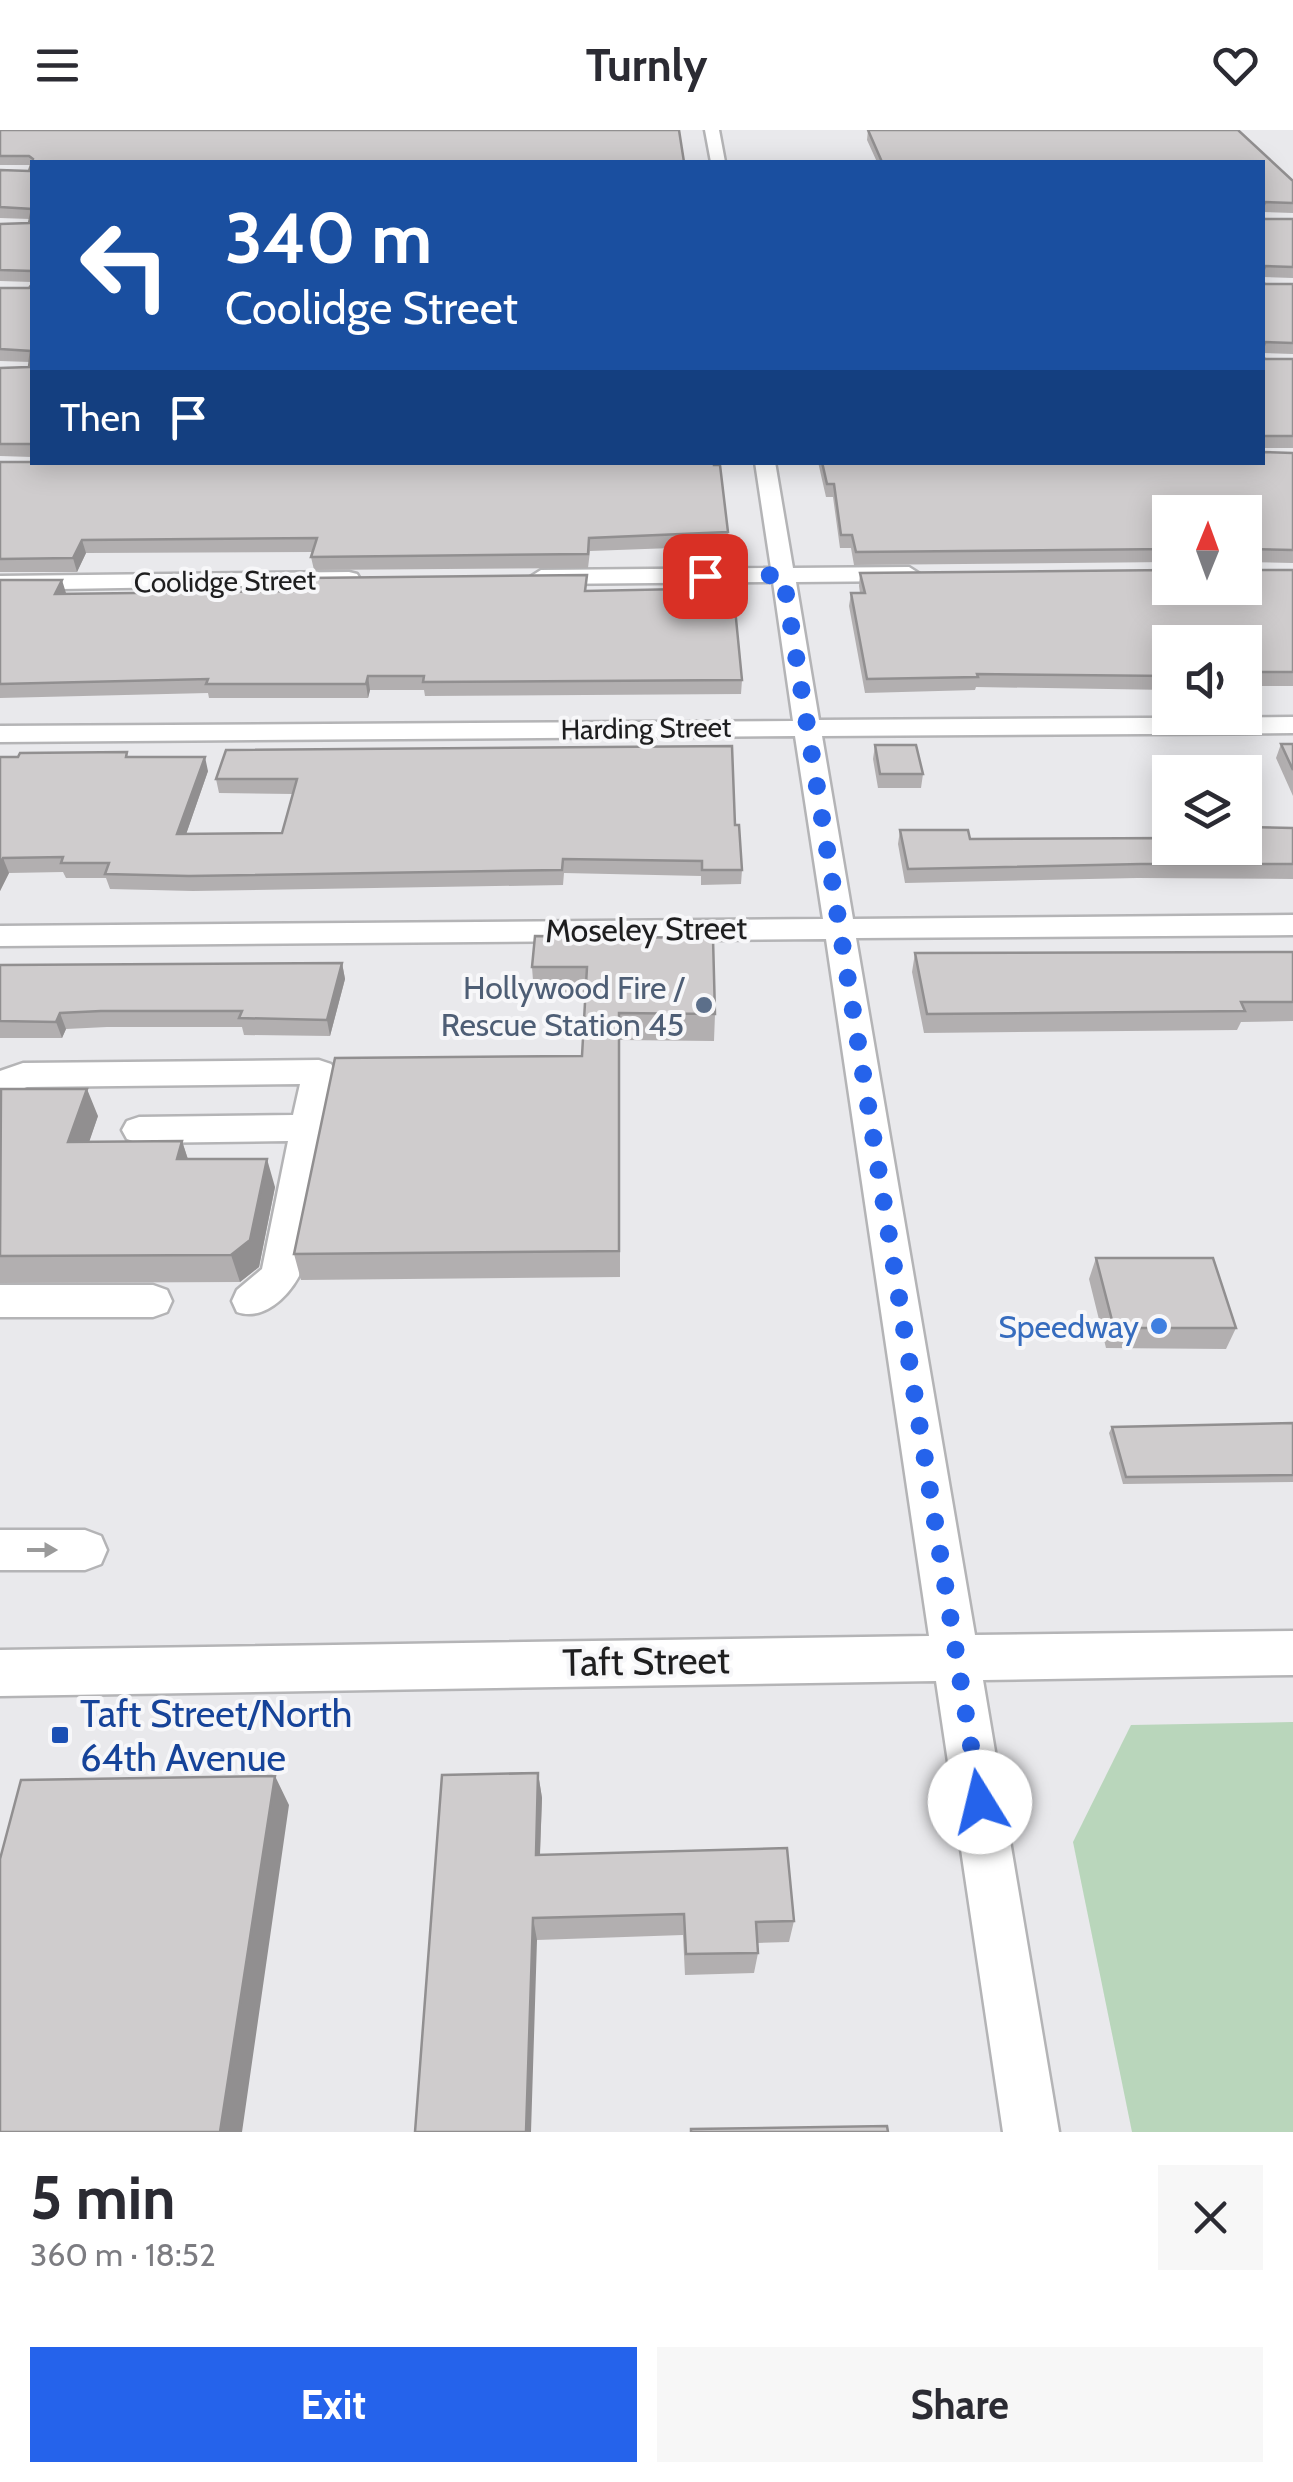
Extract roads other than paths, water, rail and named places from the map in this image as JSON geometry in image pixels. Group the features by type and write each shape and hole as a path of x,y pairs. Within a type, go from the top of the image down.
{"street":[{"path":"712,130 718,160"},
{"path":"766,465 1031,2132"},
{"path":"509,578 938,574"},
{"name":"Coolidge Street","path":"0,583 372,579"},
{"name":"Harding Street","path":"0,734 1293,724"},
{"name":"Moseley Street","path":"0,936 1293,925"},
{"path":"0,1085 23,1075 320,1072 280,1276 251,1301"},
{"path":"139,1130 308,1128"},
{"path":"0,1301 153,1301"},
{"path":"0,1550 85,1550"},
{"name":"Taft Street","path":"0,1673 1293,1652"}],"place":[{"name":"Hollywood Fire / Rescue Station 45","path":"704,1005"},
{"name":"Speedway","path":"1159,1326"},
{"name":"Taft Street/North 64th Avenue","path":"60,1735"}]}
